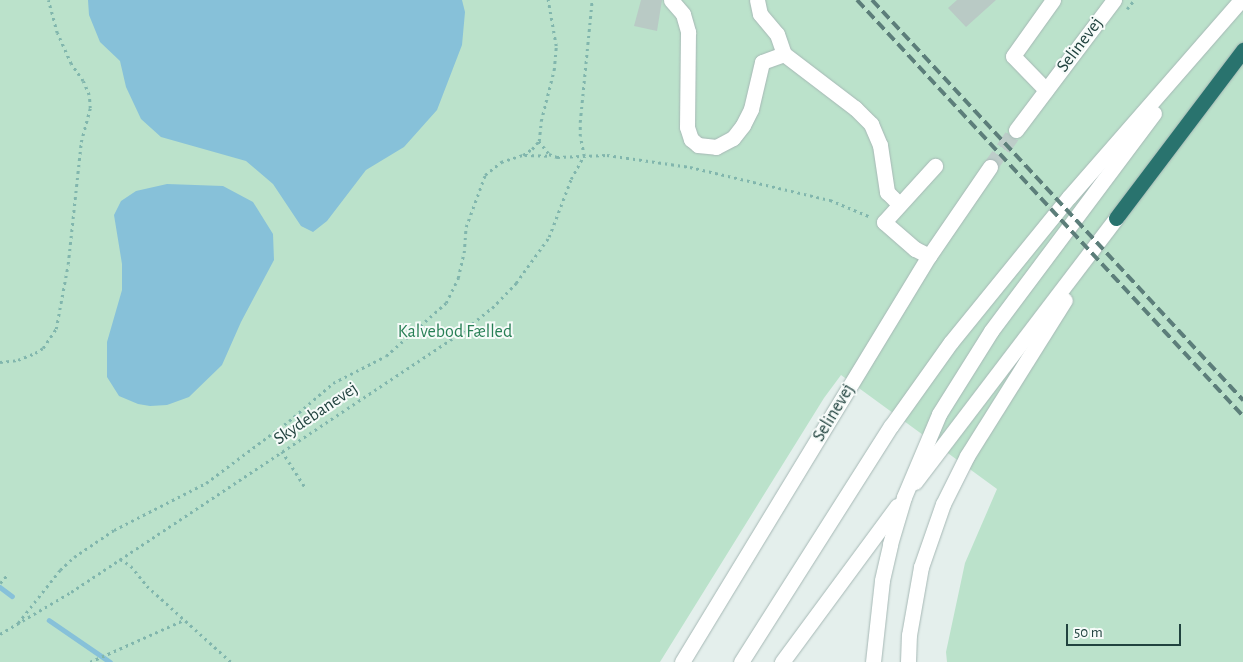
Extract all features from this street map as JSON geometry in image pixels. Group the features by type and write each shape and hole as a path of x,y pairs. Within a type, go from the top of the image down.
{"highway":[{"path":"1116,218 1243,50"}],"street":[{"path":"671,0 682,14 688,32 687,127 691,139 698,145 716,147 733,138 743,125 751,109 762,62 784,54"},
{"path":"757,0 760,14 777,34 784,54 855,108 871,124 880,146 887,192 899,204"},
{"name":"Selinevej","path":"1046,90 1013,56 1053,0"},
{"name":"Selinevej","path":"1016,130 1114,0"},
{"path":"873,662 882,580 890,544 904,497 939,414 981,345 1036,268 1240,1"},
{"path":"741,662 891,426 951,342 1036,236 1240,1"},
{"path":"929,256 915,250 884,222 935,166"},
{"name":"Selinevej","path":"682,662 929,256 990,167"},
{"path":"782,662 837,584 1116,218"},
{"path":"908,662 909,635 921,567 943,504 967,456 1116,218"}],"path":[{"path":"0,362 18,360 44,348 56,329 68,264 81,142 90,108 86,88 70,64 57,33 48,0"},
{"path":"523,155 539,141 541,121 554,70 556,46 548,0"},
{"path":"584,156 580,136 580,122 592,0"},
{"path":"539,141 548,154 556,157"},
{"path":"18,624 60,570 74,557 120,526 206,483 282,427 333,382 386,356 446,304 458,278 464,253 466,226 486,175 501,162 523,155 543,154 556,157 607,155 690,167 830,200 884,222"},
{"name":"Skydebanevej","path":"0,634 120,559 462,332 492,308 516,283 549,237 571,178 584,156"},
{"path":"282,451 305,487"},
{"path":"120,559 131,566 147,586 230,662"},
{"path":"0,583 9,574"},
{"path":"90,662 184,620"}],"green space":[{"name":"Kalvebod Fælled","path":"0,0 1243,0 1243,662 947,662 946,652 965,563 997,489 841,375 824,398 660,662 0,662"}],"water":[{"path":"88,0 462,0 465,12 462,45 437,110 404,147 366,170 327,221 313,232 301,226 273,184 246,161 161,137 141,119 126,87 120,61 100,42 89,15"},
{"path":"167,184 223,186 253,202 273,234 274,260 241,322 222,365 189,397 167,405 150,406 138,404 119,396 107,377 107,342 122,290 122,264 114,215 121,201 136,191"}],"building":[{"path":"641,0 662,0 657,31 634,26"},
{"path":"957,0 996,0 966,27 948,8"}],"waterway":[{"path":"0,587 12,596"},
{"path":"49,620 110,662"}],"tunnel":[{"path":"990,167 1016,130"}],"railway":[{"path":"857,0 1243,416"},
{"path":"872,0 1243,400"}]}
